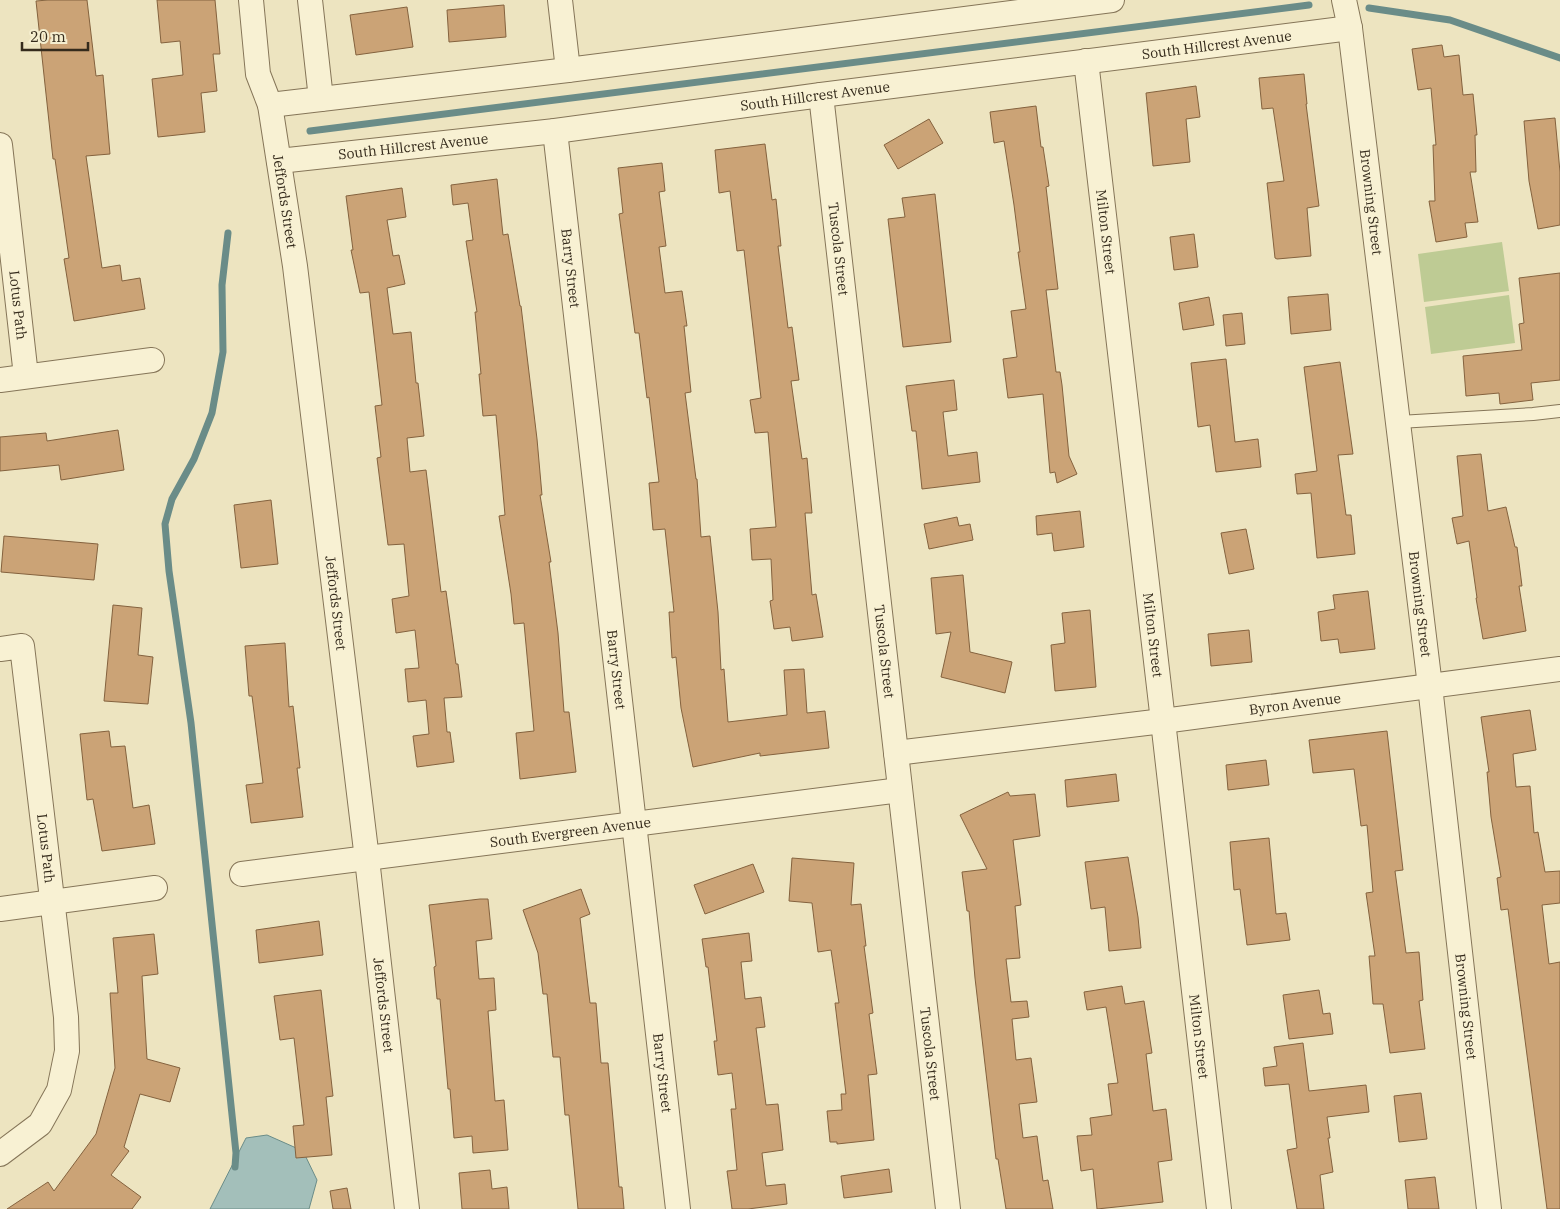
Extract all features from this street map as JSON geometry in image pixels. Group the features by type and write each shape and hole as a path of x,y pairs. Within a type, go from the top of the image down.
{"street":[{"name":"Jeffords Street","path":"251,0 258,74 270,105 297,276 407,1209"},
{"path":"310,0 321,99"},
{"path":"560,0 568,70"},
{"path":"270,105 568,70 1112,0"},
{"name":"Browning Street","path":"1344,0 1350,28 1399,422 1489,1209"},
{"name":"South Hillcrest Avenue","path":"279,162 555,132 822,94 1350,28"},
{"name":"Milton Street","path":"1086,61 1164,721 1219,1209"},
{"name":"Tuscola Street","path":"822,94 948,1209"},
{"name":"Barry Street","path":"555,132 678,1209"},
{"name":"Lotus Path","path":"0,144 26,376"},
{"path":"0,380 152,360"},
{"name":"Lotus Path","path":"0,1154 40,1124 59,1090 67,1051 66,1017 52,902 11,648"},
{"name":"Byron Avenue","path":"896,753 1164,721 1560,669"},
{"name":"South Evergreen Avenue","path":"242,874 900,790"},
{"path":"0,909 155,888"}],"lane":[{"path":"1399,422 1533,414 1560,410"}],"green space":[{"path":"1502,242 1509,291 1424,302 1418,254"},
{"path":"1509,295 1515,343 1431,354 1425,307"}],"water":[{"path":"267,1135 303,1151 317,1180 309,1209 210,1209 246,1138"}],"building":[{"path":"87,0 96,76 103,75 110,154 86,156 102,268 120,265 122,281 140,278 145,309 74,321 64,259 69,258 55,159 53,159 36,1"},
{"path":"157,0 215,0 220,54 213,54 217,91 201,93 205,132 158,137 152,79 183,75 180,41 161,43"},
{"path":"504,5 506,37 449,42 447,10"},
{"path":"407,7 413,47 356,55 350,15"},
{"path":"1442,45 1444,57 1459,55 1463,95 1473,94 1477,135 1475,135 1476,172 1470,172 1478,222 1465,223 1467,237 1436,242 1429,201 1435,201 1433,145 1436,145 1431,88 1418,90 1412,49"},
{"path":"1304,74 1319,206 1307,208 1311,256 1277,259 1275,258 1267,183 1284,181 1273,108 1262,109 1259,78"},
{"path":"1196,86 1200,117 1186,119 1190,162 1153,166 1146,93"},
{"path":"1036,106 1041,147 1043,147 1049,186 1046,187 1058,289 1046,290 1056,372 1060,372 1062,385 1069,456 1077,474 1057,483 1055,472 1050,473 1043,394 1008,398 1003,359 1017,357 1011,311 1026,309 1014,205 1004,141 994,143 990,112"},
{"path":"1555,118 1560,172 1560,225 1538,229 1529,181 1524,121"},
{"path":"929,119 943,143 898,169 884,145"},
{"path":"765,144 772,200 776,199 781,246 778,246 788,328 792,327 799,380 791,381 802,459 807,458 812,513 805,513 812,595 816,594 823,637 792,641 790,627 774,629 770,601 773,600 771,559 752,560 750,529 776,527 768,432 755,433 750,400 761,398 744,250 737,251 730,191 719,193 715,150"},
{"path":"662,163 665,191 659,192 666,246 659,247 665,293 682,291 687,326 684,326 691,392 685,393 697,479 701,537 710,536 718,612 721,670 724,669 728,722 787,715 784,670 804,669 807,713 825,711 829,748 760,756 760,753 693,767 681,708 676,657 672,658 669,612 674,612 665,529 653,530 649,483 659,482 649,397 647,398 639,333 635,333 619,214 623,213 618,168"},
{"path":"497,179 503,235 508,234 521,306 537,439 542,495 540,495 551,562 549,562 558,633 564,712 569,712 576,772 520,779 516,733 534,731 524,623 514,624 499,516 505,515 496,415 483,416 475,312 477,312 466,241 473,240 468,203 453,205 451,185"},
{"path":"402,188 406,217 387,220 393,256 399,255 405,284 387,288 393,334 411,332 424,436 407,438 410,472 426,470 441,592 446,591 462,697 444,698 447,732 450,732 454,762 417,767 413,736 429,734 426,700 408,702 405,669 419,668 415,630 396,633 392,599 409,596 404,544 388,545 377,458 381,457 375,406 382,405 369,292 360,293 351,250 353,250 346,196"},
{"path":"935,194 951,342 903,347 888,219 905,217 902,198"},
{"path":"1194,234 1198,267 1174,270 1170,237"},
{"path":"1560,273 1560,380 1531,383 1533,400 1500,404 1499,393 1466,396 1463,356 1522,350 1519,324 1524,323 1519,278"},
{"path":"1328,294 1331,330 1291,334 1288,297"},
{"path":"1209,297 1214,325 1183,330 1179,303"},
{"path":"1242,313 1245,344 1226,346 1223,315"},
{"path":"1226,359 1235,442 1258,439 1261,467 1216,472 1210,425 1198,427 1191,363"},
{"path":"1340,362 1353,454 1338,455 1346,515 1351,515 1355,554 1317,558 1311,493 1297,494 1295,474 1317,471 1304,367"},
{"path":"954,380 957,410 943,412 948,456 977,452 980,482 922,489 916,431 912,431 906,386"},
{"path":"118,430 124,470 61,480 59,465 0,471 0,437 46,433 47,441"},
{"path":"1481,454 1488,511 1506,507 1515,547 1517,547 1522,586 1519,586 1526,631 1483,639 1469,541 1457,544 1452,518 1463,516 1457,456"},
{"path":"271,500 278,564 241,568 234,505"},
{"path":"1080,511 1084,547 1054,551 1052,533 1037,535 1036,516"},
{"path":"957,517 959,526 970,524 973,540 929,549 924,524"},
{"path":"1246,529 1254,569 1229,574 1221,533"},
{"path":"4,536 98,544 94,580 1,572"},
{"path":"963,575 970,652 1012,662 1005,693 941,677 951,632 936,634 931,578"},
{"path":"1368,591 1375,649 1340,653 1338,639 1321,641 1318,612 1335,609 1333,595"},
{"path":"113,605 142,608 138,655 153,657 148,704 104,701"},
{"path":"1090,610 1096,687 1055,691 1051,645 1065,643 1062,613"},
{"path":"1249,630 1252,662 1211,666 1208,634"},
{"path":"285,643 289,707 293,706 300,768 297,768 303,817 251,823 246,785 263,783 252,696 249,696 245,646"},
{"path":"1530,710 1536,750 1513,754 1516,787 1530,786 1534,833 1538,832 1545,872 1560,871 1560,903 1542,905 1549,964 1560,962 1560,1209 1547,1209 1508,909 1501,910 1497,878 1501,877 1491,817 1487,772 1489,772 1481,717"},
{"path":"109,731 111,747 125,746 133,808 149,805 155,844 102,851 93,799 87,800 80,734"},
{"path":"1387,731 1403,870 1395,871 1406,953 1419,952 1423,1000 1419,1001 1425,1049 1390,1053 1383,1004 1373,1004 1369,956 1375,956 1366,893 1373,892 1367,825 1361,826 1354,769 1313,773 1309,740"},
{"path":"1266,760 1269,785 1228,790 1226,765"},
{"path":"1116,774 1119,801 1067,807 1065,780"},
{"path":"1008,792 1010,796 1035,794 1040,836 1013,840 1021,905 1015,906 1020,958 1006,959 1011,1002 1027,1001 1029,1017 1012,1019 1016,1060 1031,1058 1037,1102 1019,1104 1023,1138 1037,1136 1043,1181 1048,1180 1053,1209 1006,1209 998,1159 996,1159 969,911 967,911 962,872 987,869 960,815"},
{"path":"1269,838 1276,914 1286,913 1290,940 1247,945 1240,889 1234,890 1230,842"},
{"path":"1128,857 1141,948 1109,951 1105,907 1091,909 1085,862"},
{"path":"792,858 854,863 851,905 861,904 866,946 864,946 873,1013 869,1014 877,1074 868,1075 874,1140 837,1144 837,1142 830,1142 827,1111 842,1110 841,1094 846,1094 835,1003 839,1003 831,950 818,952 812,903 789,901"},
{"path":"753,864 764,892 705,914 694,885"},
{"path":"581,889 590,914 580,918 590,1003 596,1003 601,1063 608,1063 619,1187 622,1187 624,1209 578,1209 569,1115 565,1115 560,1057 553,1057 547,994 543,994 538,953 523,910"},
{"path":"488,899 492,939 476,941 479,979 494,978 496,1010 488,1011 495,1101 504,1100 508,1150 473,1153 472,1136 454,1138 440,999 437,999 434,967 436,966 429,905"},
{"path":"319,921 323,955 259,963 256,930"},
{"path":"749,933 752,961 741,962 745,999 761,997 765,1027 756,1028 766,1105 778,1104 783,1150 762,1153 766,1186 785,1184 787,1204 732,1209 727,1171 737,1170 731,1109 736,1109 732,1073 718,1075 714,1041 717,1041 708,967 706,967 702,939"},
{"path":"154,934 158,974 142,976 147,1059 180,1068 170,1102 140,1094 124,1147 129,1151 111,1175 141,1197 132,1209 7,1209 48,1182 54,1191 96,1134 115,1068 110,993 118,993 113,938"},
{"path":"1122,986 1125,1004 1144,1001 1152,1053 1146,1054 1153,1111 1166,1109 1172,1160 1158,1162 1163,1202 1097,1209 1093,1169 1081,1171 1077,1136 1092,1135 1090,1118 1112,1115 1108,1084 1118,1083 1106,1007 1087,1010 1084,992"},
{"path":"321,990 333,1096 326,1097 332,1155 296,1158 293,1126 304,1125 294,1038 280,1040 274,996"},
{"path":"1319,990 1323,1014 1330,1013 1333,1034 1289,1039 1283,995"},
{"path":"1303,1043 1309,1091 1366,1085 1369,1112 1327,1117 1333,1172 1320,1175 1324,1209 1297,1209 1287,1150 1297,1148 1289,1084 1265,1086 1263,1068 1277,1066 1274,1047"},
{"path":"1421,1093 1427,1139 1399,1142 1394,1096"},
{"path":"889,1169 892,1192 844,1198 841,1176"},
{"path":"490,1170 492,1189 507,1187 509,1209 462,1209 459,1173"},
{"path":"1435,1177 1439,1209 1408,1209 1405,1180"},
{"path":"347,1188 351,1209 333,1209 330,1191"}],"waterway":[{"path":"310,131 1309,5"},
{"path":"1369,8 1450,20 1560,58"},
{"path":"228,233 222,285 223,352 212,413 194,459 172,499 165,524 169,571 191,723 236,1153 235,1167"}]}
